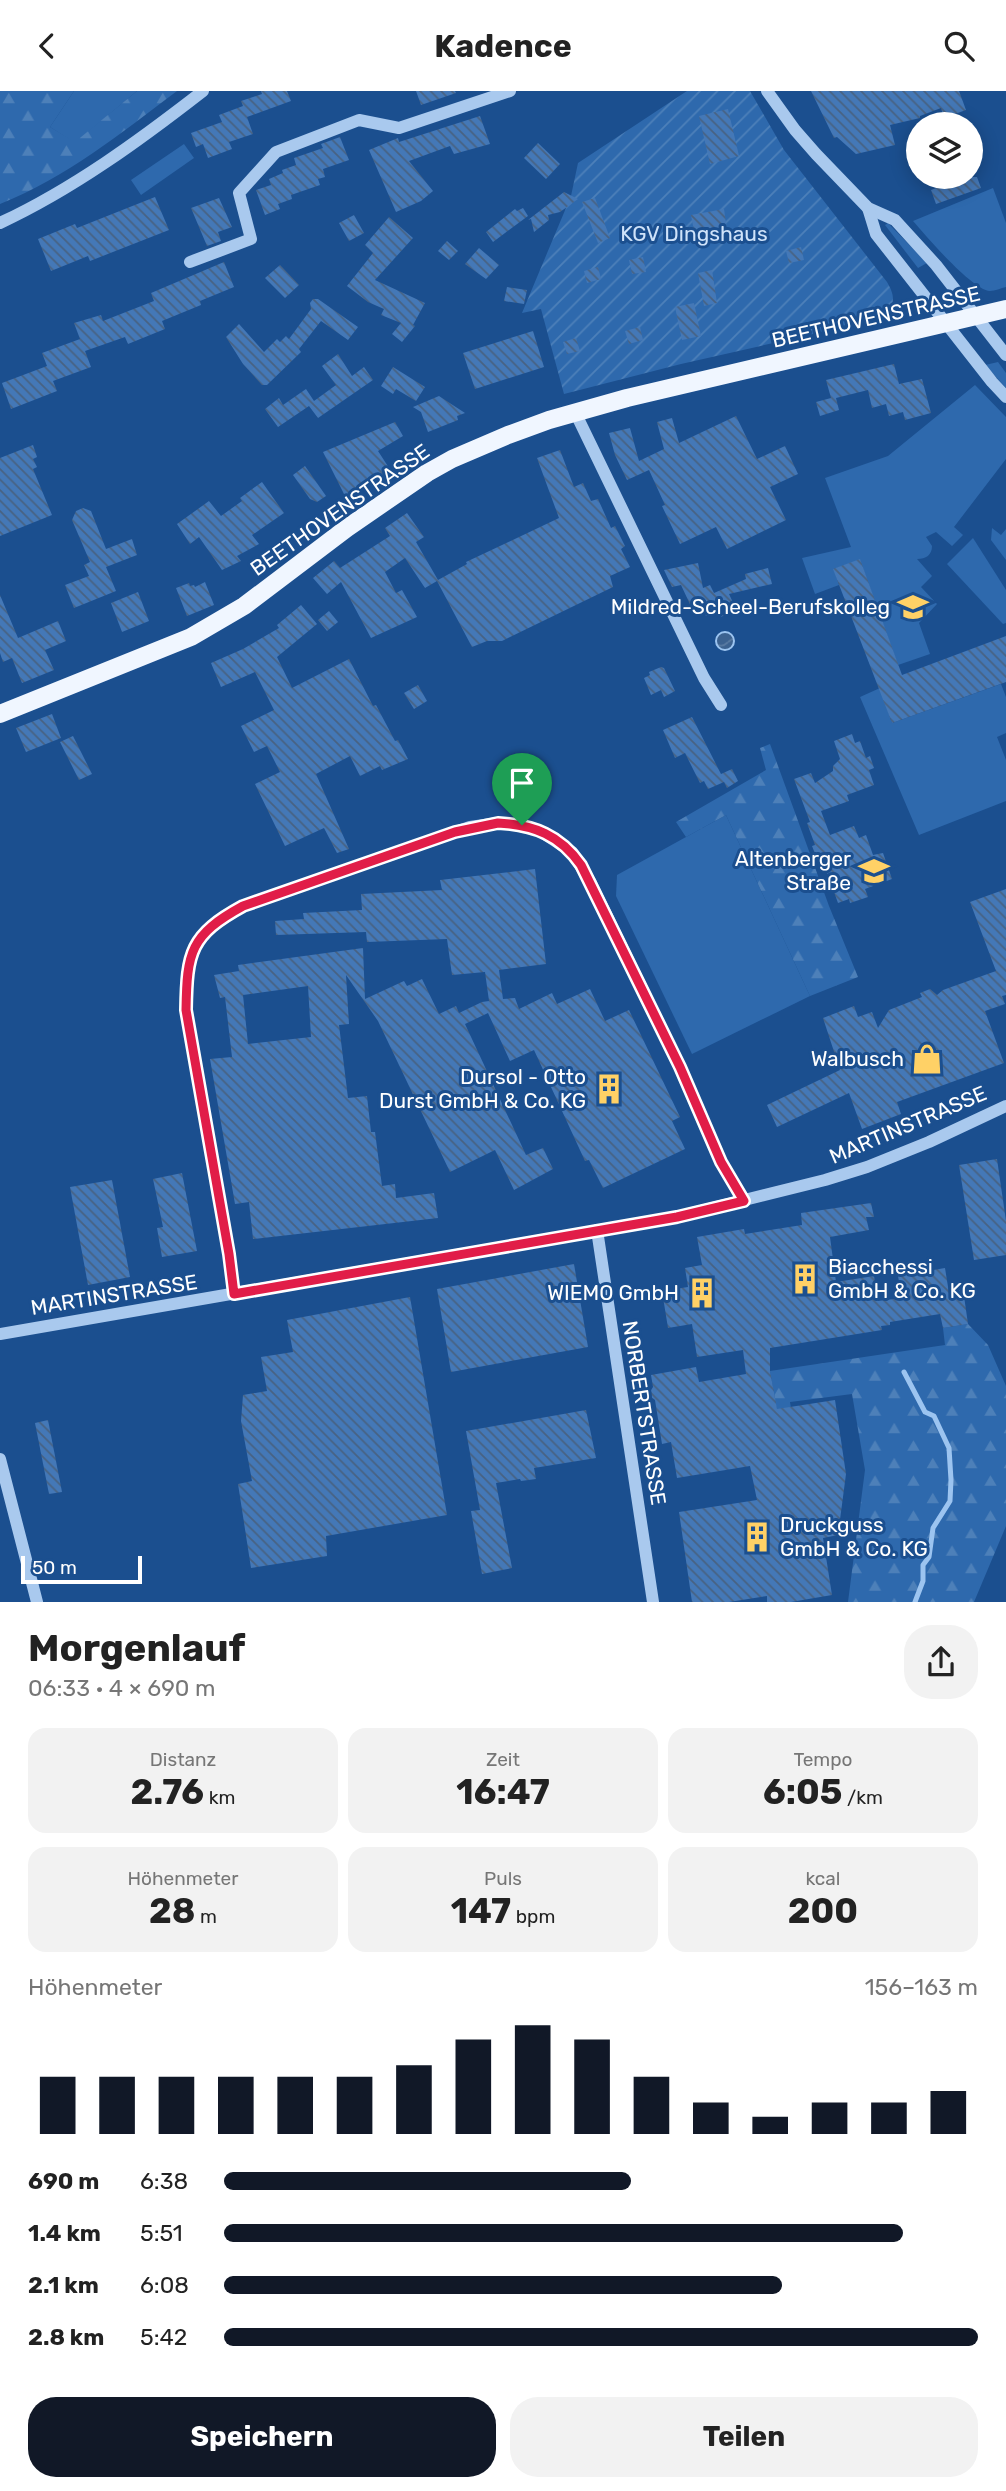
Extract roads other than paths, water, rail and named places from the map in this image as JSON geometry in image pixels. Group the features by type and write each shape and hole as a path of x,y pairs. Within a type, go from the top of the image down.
{"main road":[{"name":"BEETHOVENSTRASSE","path":"0,714 191,638 244,606 347,528 435,469 508,435 627,398 1006,309"}],"street":[{"path":"0,223 34,207 66,187 203,91"},
{"path":"190,262 251,239 239,193 276,152 359,120 399,128 510,91"},
{"path":"767,91 802,138 868,208 894,220 936,265 1006,355"},
{"path":"868,208 876,234 992,383 1006,397"},
{"path":"575,412 704,678 721,705"},
{"path":"234,1294 186,1010 186,987 196,941 220,920 243,906 470,827 498,823 522,825 540,831 572,852 591,883 680,1067 721,1162 744,1201"},
{"name":"MARTINSTRASSE","path":"0,1333 677,1217 825,1180 887,1160 1006,1106"},
{"name":"NORBERTSTRASSE","path":"597,1230 653,1602"},
{"path":"0,1459 37,1602"}],"water":[{"path":"725,632 731,635 734,641 731,647 725,650 719,647 716,641 719,635"}],"waterway":[{"path":"904,1372 925,1412 934,1416 949,1448 951,1480 950,1501 933,1528 929,1557 923,1565 923,1581 915,1602"}],"place":[{"name":"Mildred-Scheel-Berufskolleg","path":"913,607"},
{"name":"Altenberger Straße","path":"874,871"},
{"name":"Walbusch","path":"927,1059"},
{"name":"Dursol - Otto Durst GmbH & Co. KG","path":"609,1089"},
{"name":"Biacchessi GmbH & Co. KG","path":"805,1279"},
{"name":"WIEMO GmbH","path":"702,1293"},
{"name":"Druckguss GmbH & Co. KG","path":"757,1537"}],"park label":[{"name":"KGV Dingshaus","path":"694,234"}]}
